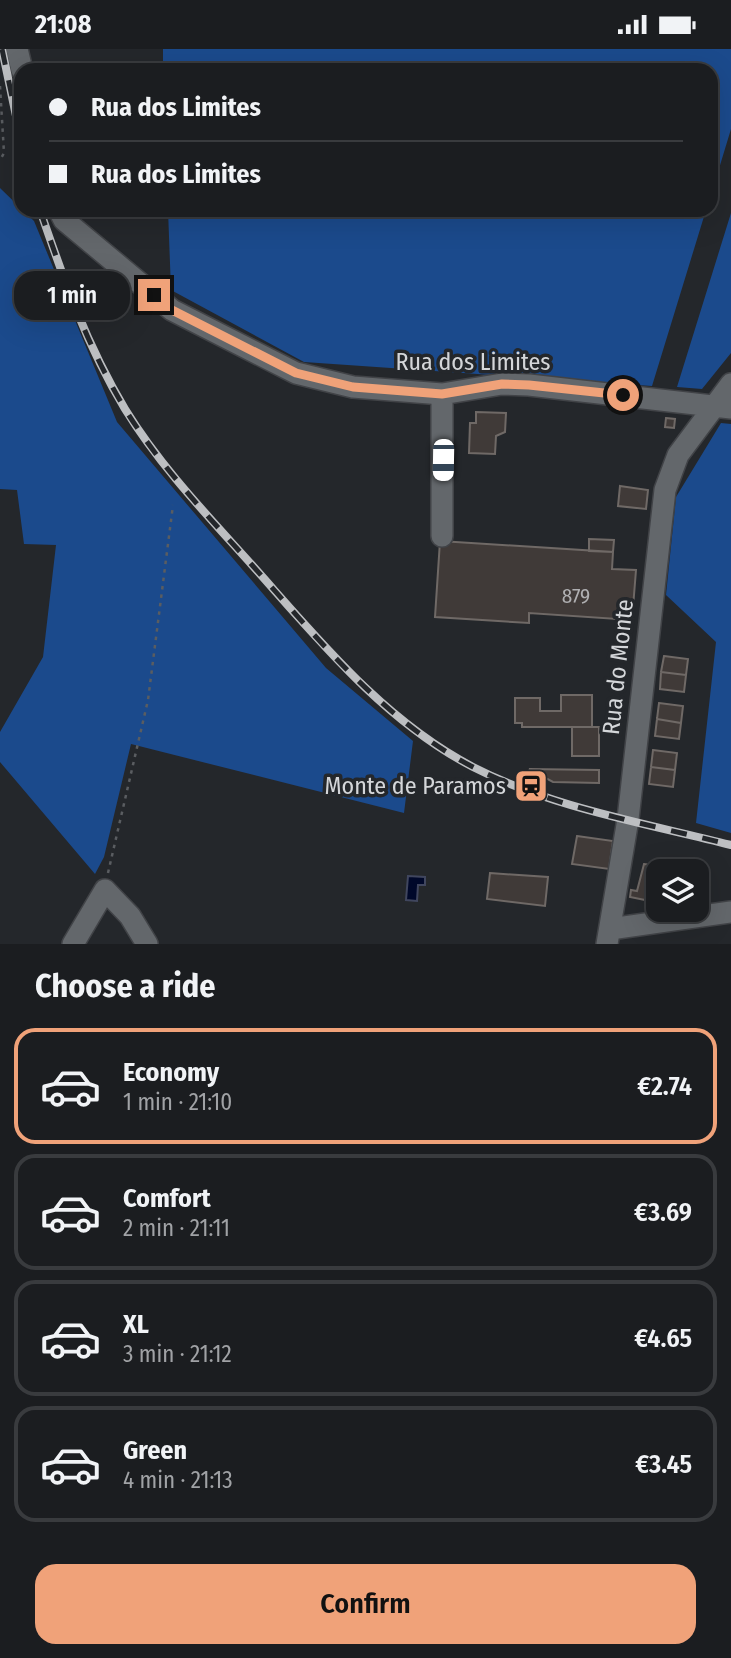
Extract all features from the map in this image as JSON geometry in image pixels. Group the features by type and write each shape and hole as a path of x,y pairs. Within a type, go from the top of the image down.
{"street":[{"name":"Rua dos Limites","path":"62,217 172,310 296,373 353,387 442,394 502,384 529,385 722,408"},
{"name":"Rua do Monte","path":"608,937 628,819 665,490 678,455 722,408 731,384"},
{"path":"442,394 442,536"},
{"path":"73,944 105,890 130,916 147,944"},
{"path":"608,937 731,912"}],"path":[{"path":"0,86 4,153 0,160"},
{"path":"105,890 148,700 173,505"}],"shaded area":[{"path":"163,49 731,49 731,129 718,172 718,63 163,63"},
{"path":"0,188 14,202 14,217 30,217 34,221 117,422 326,668 413,741 404,813 131,744 104,857 95,874 0,762 0,732 43,657 56,545 24,544 17,490 0,489"},
{"path":"731,213 731,353 702,389 677,387"},
{"path":"168,217 704,217 652,386 304,362 171,290"},
{"path":"721,423 731,424 731,833 696,823 716,642 666,595 676,497"},
{"path":"408,876 425,877 425,885 418,885 417,901 406,900"}],"building":[{"path":"476,412 506,413 505,432 496,436 495,454 469,453 470,423 476,423"},
{"path":"666,418 675,419 674,428 665,427"},
{"path":"620,486 648,490 646,509 618,506"},
{"path":"589,539 614,540 613,552 589,551"},
{"path":"440,541 613,552 612,569 636,570 632,620 529,613 529,623 435,617"},
{"path":"664,656 688,659 686,675 661,672"},
{"path":"661,672 686,675 684,692 660,689"},
{"path":"561,695 592,695 592,727 522,727 522,723 515,723 515,698 540,698 540,711 561,711"},
{"path":"659,703 683,706 681,723 657,719"},
{"path":"657,719 681,723 679,739 655,736"},
{"path":"572,727 599,727 599,756 572,756"},
{"path":"653,750 677,753 675,770 651,767"},
{"path":"651,767 675,770 673,787 649,784"},
{"path":"529,769 599,770 599,783 553,782"},
{"path":"524,772 543,779 541,786 521,779"},
{"path":"577,836 613,841 609,869 572,864"},
{"path":"646,864 645,900 630,897 631,890 637,891"},
{"path":"490,873 548,877 545,906 487,899"}],"railway":[{"path":"2,49 14,106"},
{"path":"42,217 87,336 111,385 139,430 201,509 327,649 381,702 440,748 504,781 567,804 731,845"}],"place":[{"name":"Monte de Paramos","path":"531,786"}],"route":[{"path":"154,295 172,310 296,373 353,387 442,394 502,384 623,395"}]}
